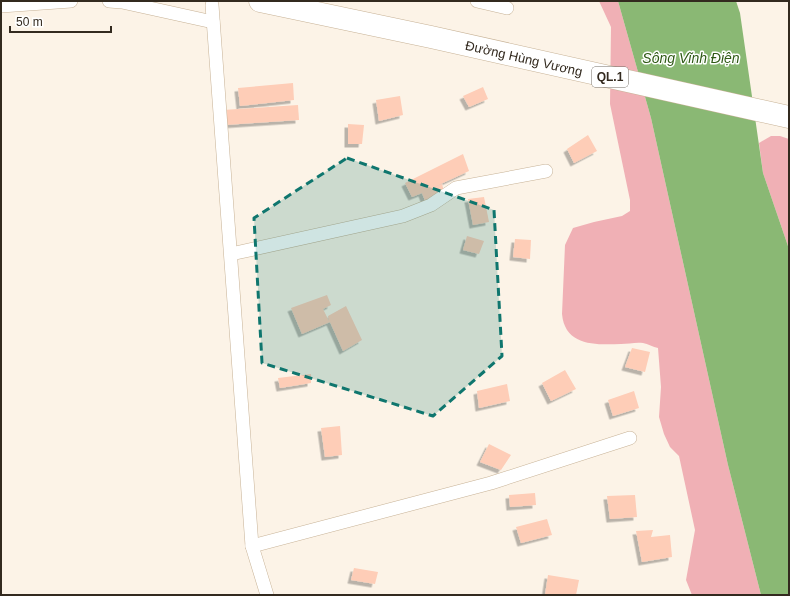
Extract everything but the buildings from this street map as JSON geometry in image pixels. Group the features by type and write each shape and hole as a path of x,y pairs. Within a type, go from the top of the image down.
{"highway":[{"name":"Đường Hùng Vương","path":"260,1 431,37 789,117"}],"street":[{"path":"1,6 71,1"},
{"path":"109,1 122,2 213,22"},
{"path":"477,1 507,8"},
{"path":"212,4 252,546 267,595"},
{"path":"231,254 402,216 430,205 456,188 546,171"},
{"path":"252,546 491,482 630,438"}],"highlighted area":[{"path":"347,158 494,210 502,356 433,416 262,363 254,218"}],"shaded area":[{"path":"599,1 618,1 651,118 728,465 761,595 692,595 686,580 695,530 679,456 670,447 659,417 661,387 658,348 645,343 601,344 583,341 575,338 564,325 562,314 565,245 573,228 622,216 630,211 630,200 610,104 611,27"},
{"path":"771,136 780,136 789,139 789,249 763,173 759,143"}],"water":[{"name":"Sông Vĩnh Điện","path":"618,1 736,1 740,13 763,173 789,249 789,595 761,595 728,465 651,118"}]}
